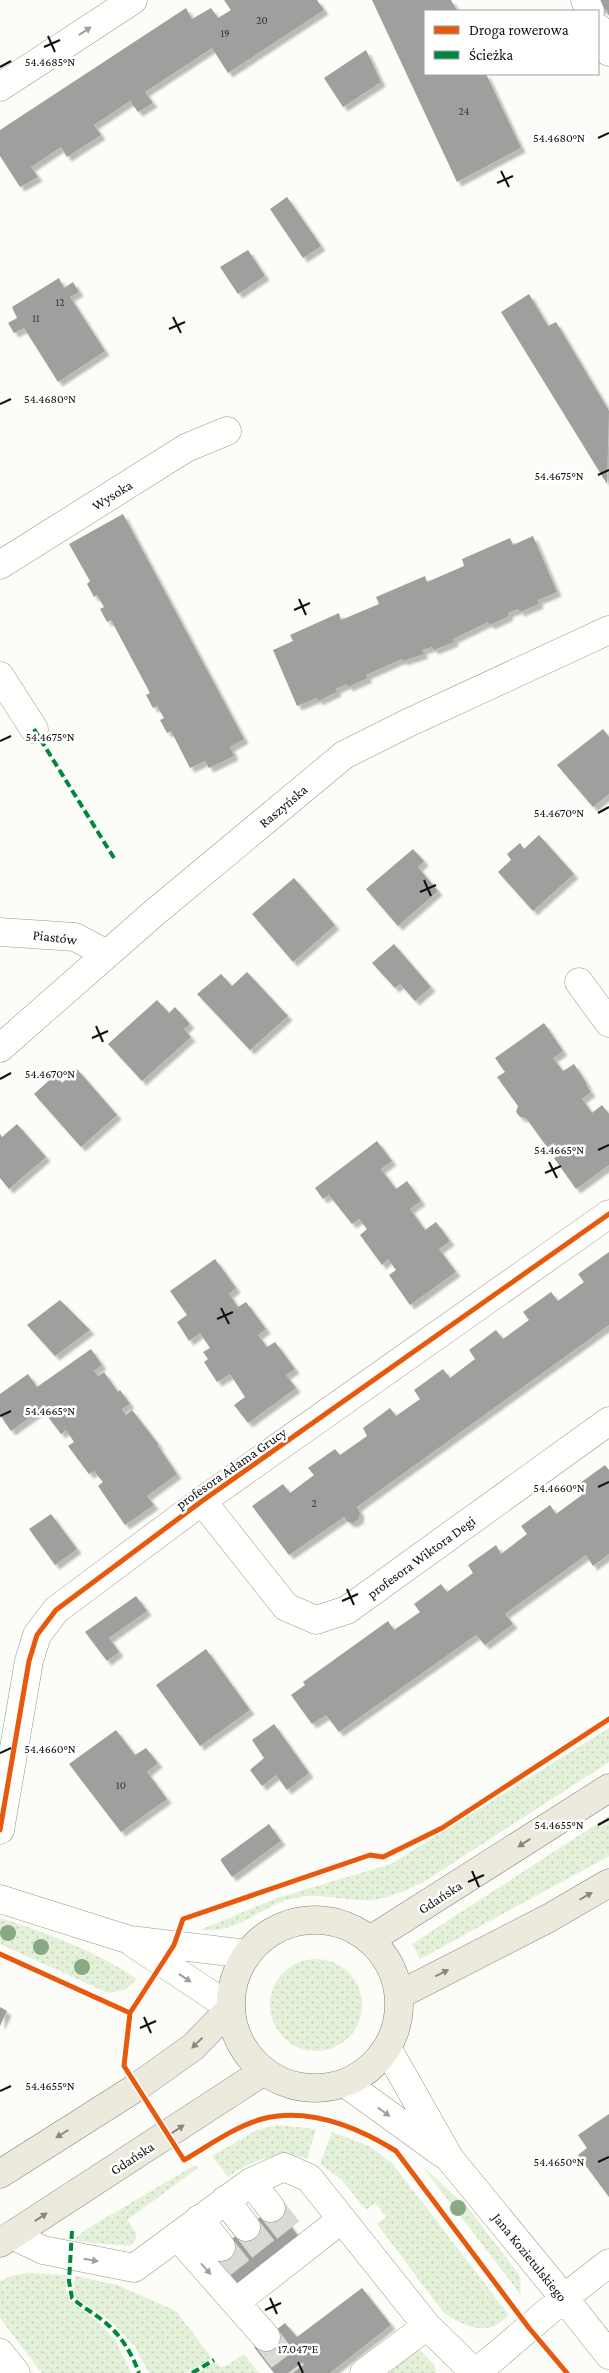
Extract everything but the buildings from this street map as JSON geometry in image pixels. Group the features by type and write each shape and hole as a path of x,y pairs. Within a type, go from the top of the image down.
{"main road":[{"name":"Gdańska","path":"370,1940 609,1788"},
{"path":"399,1995 549,1918 609,1883"},
{"path":"320,1919 347,1926 370,1940 384,1956 394,1974 399,1995 397,2022 387,2048 375,2063 361,2074 344,2083 317,2089 289,2084 264,2071 250,2059 240,2043 233,2026 231,2008 234,1980 247,1954 266,1934 292,1922 320,1919"},
{"path":"0,2174 137,2087 193,2047 231,2008"},
{"name":"Gdańska","path":"6,2239 264,2071"}],"street":[{"path":"0,87 133,0"},
{"path":"599,30 609,52"},
{"name":"Wysoka","path":"0,564 186,448 226,431"},
{"name":"Raszyńska","path":"0,1048 108,954 344,755 408,723 609,630"},
{"path":"0,676 34,729"},
{"name":"Piastów","path":"0,932 75,937 108,954"},
{"path":"579,982 609,1023"},
{"name":"profesora Adama Grucy","path":"0,1830 29,1661 37,1635 56,1610 202,1501 609,1214"},
{"name":"profesora Wiktora Degi","path":"202,1501 286,1607 316,1620 347,1610 609,1421"},
{"path":"0,1899 130,1940 247,1954"},
{"path":"130,1940 231,2008"},
{"name":"Jana Kozietulskiego","path":"387,2048 450,2159 609,2355"},
{"name":"Jana Kozietulskiego","path":"344,2083 450,2159"},
{"path":"6,2239 43,2250 134,2268 251,2182 284,2167 309,2178 427,2326 476,2373 564,2298 609,2263"},
{"path":"251,2182 271,2208"},
{"path":"225,2200 246,2227"},
{"path":"199,2219 221,2247"},
{"path":"245,2290 300,2245 342,2219"},
{"path":"176,2236 245,2290 266,2337"},
{"path":"364,2373 427,2326"},
{"path":"0,2353 16,2373"}],"green space":[{"path":"609,1728 609,1762 422,1883 379,1899 358,1900 316,1896 295,1898 281,1902 228,1928 200,1930 277,1898 391,1864"},
{"path":"609,1816 609,1856 420,1959 412,1944"},
{"path":"0,1918 71,1944 122,1969 137,1979 125,1990 108,1993 0,1944"},
{"path":"316,1959 333,1963 348,1973 358,1988 362,2005 358,2022 348,2037 333,2047 316,2051 299,2047 284,2037 274,2022 270,2005 274,1988 284,1973 299,1963"},
{"path":"278,2125 316,2129 307,2159 286,2155 265,2158 246,2166 228,2177 212,2156 257,2130"},
{"path":"332,2132 369,2146 392,2163 509,2315 493,2326 477,2328 461,2323 444,2313 377,2224 386,2217 375,2203 366,2210 342,2180 320,2164"},
{"path":"195,2165 198,2168 127,2220 136,2233 136,2239 130,2246 76,2241 75,2239 85,2230"},
{"path":"422,2166 469,2209 520,2276 521,2295"},
{"path":"29,2273 67,2275 66,2292 70,2301 93,2317 116,2341 131,2373 42,2373 0,2318 0,2281 14,2275"},
{"path":"75,2276 117,2285 176,2311 212,2358 186,2373 149,2373 135,2347 112,2322 76,2298 73,2293"},
{"path":"419,2349 435,2366 436,2373 389,2373"},
{"path":"244,2354 259,2373 197,2373 215,2361 221,2367 228,2365"}],"tunnel":[{"path":"271,2208 297,2241"},
{"path":"246,2227 272,2260"},
{"path":"221,2247 247,2280"},
{"path":"266,2337 293,2373"}],"marked path":[{"path":"34,729 114,858"},
{"path":"72,2231 69,2281 72,2298 103,2320 117,2334 130,2353 139,2373"},
{"path":"192,2373 214,2360"}],"cycle path":[{"path":"0,1830 29,1661 37,1635 56,1610 202,1501 609,1214"},
{"path":"567,2373 529,2328 396,2151 349,2127 314,2118 279,2116 262,2119 241,2127 184,2160 124,2066 130,2013 174,1945 183,1919 370,1855 383,1857 442,1828 609,1719"},
{"path":"0,1954 130,2013"}]}
